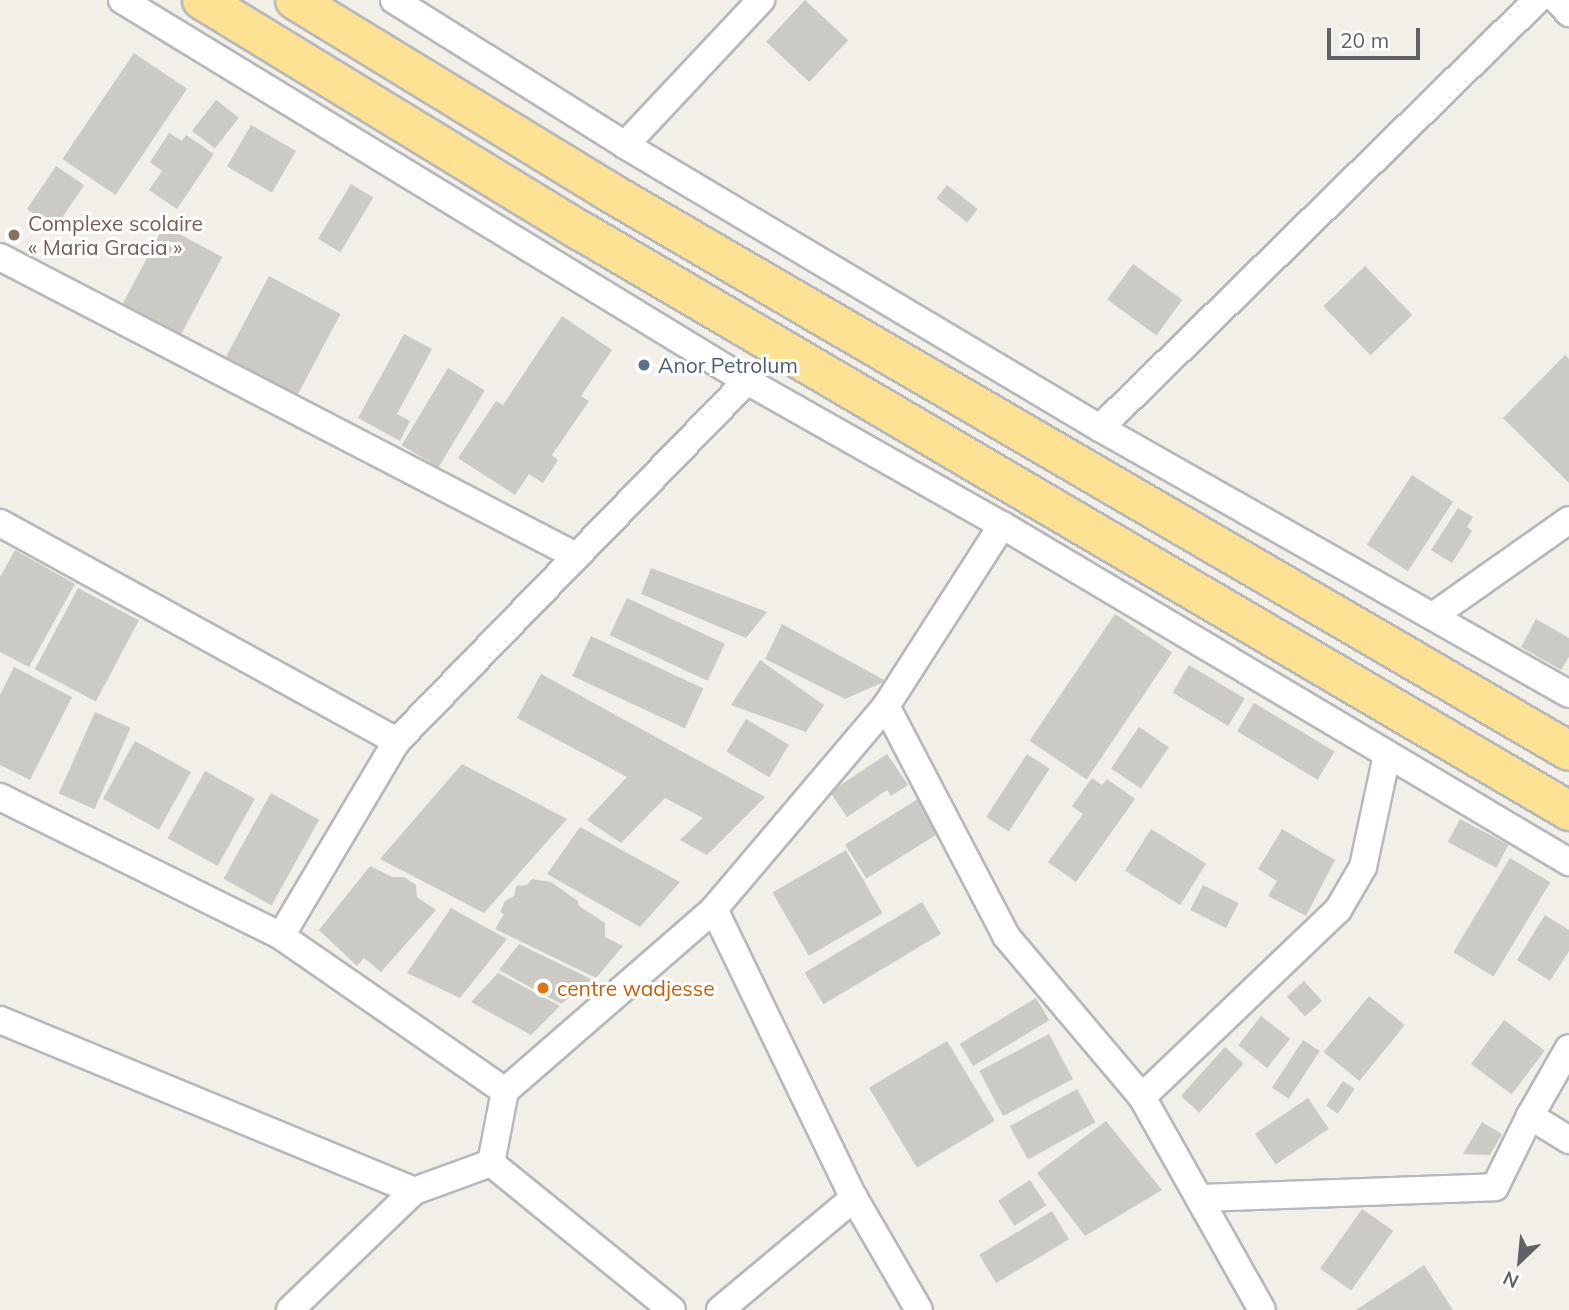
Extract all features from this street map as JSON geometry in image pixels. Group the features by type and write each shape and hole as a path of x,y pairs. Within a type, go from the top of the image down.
{"highway":[{"path":"202,0 581,231 1569,811"},
{"path":"295,0 618,197 1569,751"}],"street":[{"path":"122,0 747,381 1002,526 1569,862"},
{"path":"394,0 625,145 1100,428 1569,694"},
{"path":"625,145 761,0"},
{"path":"1100,428 1538,0"},
{"path":"1557,0 1569,13"},
{"path":"0,257 576,556"},
{"path":"281,936 397,741 747,381"},
{"path":"1433,616 1569,520"},
{"path":"0,523 397,741"},
{"path":"491,1163 505,1091 714,909 886,706 1002,526"},
{"path":"886,706 1006,936 1142,1097 1262,1310"},
{"path":"1142,1097 1338,910 1363,867 1387,755"},
{"path":"0,797 281,936 505,1091"},
{"path":"714,909 854,1198 919,1310"},
{"path":"0,1020 414,1191"},
{"path":"1200,1198 1495,1186 1530,1116 1569,1048"},
{"path":"1530,1116 1569,1140"},
{"path":"290,1310 414,1191 491,1163"},
{"path":"491,1163 672,1310"},
{"path":"720,1310 854,1198"}],"building":[{"path":"805,0 848,40 809,82 766,42"},
{"path":"134,53 187,89 115,195 62,159"},
{"path":"216,100 239,118 215,149 192,131"},
{"path":"251,125 296,151 272,193 227,167"},
{"path":"169,133 182,141 186,135 214,154 177,209 149,190 162,171 150,162"},
{"path":"56,166 84,185 55,228 27,209"},
{"path":"351,184 373,197 340,252 318,239"},
{"path":"947,185 978,209 967,222 937,198"},
{"path":"164,226 222,257 178,341 119,310"},
{"path":"1133,264 1182,300 1156,335 1107,300"},
{"path":"1365,266 1412,315 1371,355 1323,306"},
{"path":"269,276 341,314 296,397 225,359"},
{"path":"562,316 612,350 581,396 589,401 552,455 558,460 543,483 529,474 515,495 458,458 496,401 503,405"},
{"path":"404,334 432,349 397,414 410,421 400,441 358,418"},
{"path":"1565,355 1569,359 1569,483 1503,418"},
{"path":"448,368 485,390 439,467 402,445"},
{"path":"1412,475 1453,502 1408,571 1367,545"},
{"path":"1458,508 1473,517 1467,527 1472,531 1452,563 1431,550"},
{"path":"15,550 75,584 29,667 0,652 0,577"},
{"path":"651,568 767,612 746,638 641,594"},
{"path":"78,588 139,620 96,702 35,669"},
{"path":"627,598 725,644 708,681 610,635"},
{"path":"1115,614 1172,653 1087,779 1029,741"},
{"path":"1536,619 1569,638 1569,657 1561,670 1521,647"},
{"path":"782,624 886,681 845,699 765,659"},
{"path":"591,636 703,688 685,728 572,676"},
{"path":"760,660 824,705 806,732 731,705"},
{"path":"1189,665 1245,698 1228,726 1173,692"},
{"path":"14,667 72,697 30,780 0,765 0,695"},
{"path":"541,674 765,797 707,855 680,840 703,818 665,798 621,843 587,820 627,777 517,718"},
{"path":"1254,703 1335,751 1318,780 1237,731"},
{"path":"95,712 131,728 94,809 59,793"},
{"path":"746,719 789,745 769,777 726,752"},
{"path":"1139,727 1169,747 1141,789 1111,768"},
{"path":"135,741 191,772 159,830 103,799"},
{"path":"887,754 908,785 891,796 887,790 847,817 830,792"},
{"path":"1027,754 1050,769 1009,832 986,817"},
{"path":"462,764 567,819 484,913 380,859"},
{"path":"205,771 255,799 218,866 168,838"},
{"path":"1092,778 1102,785 1107,779 1135,799 1076,882 1048,862 1083,814 1072,806"},
{"path":"271,793 319,820 272,905 223,879"},
{"path":"918,799 939,833 866,878 845,845"},
{"path":"1460,819 1509,845 1496,868 1448,842"},
{"path":"580,827 680,882 640,927 547,874"},
{"path":"1151,829 1206,863 1180,905 1125,871"},
{"path":"1282,829 1335,860 1306,916 1268,896 1277,881 1258,869"},
{"path":"846,850 882,913 809,956 772,893"},
{"path":"1510,858 1550,882 1494,976 1453,952"},
{"path":"370,866 392,877 404,877 416,885 417,897 436,910 381,972 364,958 357,966 319,930"},
{"path":"532,879 551,882 578,901 579,906 605,923 605,937 623,946 596,978 495,929 504,914 500,912 505,901 514,896 516,886 527,885"},
{"path":"1203,885 1239,903 1226,928 1190,910"},
{"path":"922,902 941,934 824,1004 805,973"},
{"path":"451,908 507,939 460,998 407,973"},
{"path":"1545,915 1569,930 1569,951 1550,981 1517,960"},
{"path":"519,944 593,980 561,1004 499,970"},
{"path":"498,973 560,1006 531,1035 471,1002"},
{"path":"1304,981 1322,1001 1305,1016 1287,996"},
{"path":"1369,996 1405,1025 1359,1081 1324,1052"},
{"path":"1036,998 1049,1020 973,1066 960,1044"},
{"path":"1261,1016 1290,1039 1267,1068 1238,1045"},
{"path":"1504,1020 1545,1051 1512,1095 1471,1064"},
{"path":"1049,1034 1073,1079 1003,1116 979,1071"},
{"path":"1303,1040 1320,1051 1289,1099 1272,1088"},
{"path":"947,1041 995,1121 917,1168 869,1088"},
{"path":"1225,1047 1244,1064 1199,1113 1181,1096"},
{"path":"1343,1081 1355,1089 1338,1114 1326,1106"},
{"path":"1077,1089 1095,1122 1028,1160 1010,1126"},
{"path":"1308,1098 1329,1129 1276,1164 1255,1134"},
{"path":"1106,1121 1162,1190 1085,1236 1037,1173"},
{"path":"1482,1122 1502,1134 1490,1155 1463,1154"},
{"path":"1030,1180 1046,1205 1014,1226 998,1201"},
{"path":"1362,1209 1393,1231 1351,1291 1320,1269"},
{"path":"1052,1211 1069,1239 996,1283 979,1255"},
{"path":"1424,1265 1453,1310 1356,1310"}],"place":[{"name":"Complexe scolaire « Maria Gracia »","path":"14,235"},
{"name":"Anor Petrolum","path":"644,365"},
{"name":"centre wadjesse","path":"543,988"}]}
